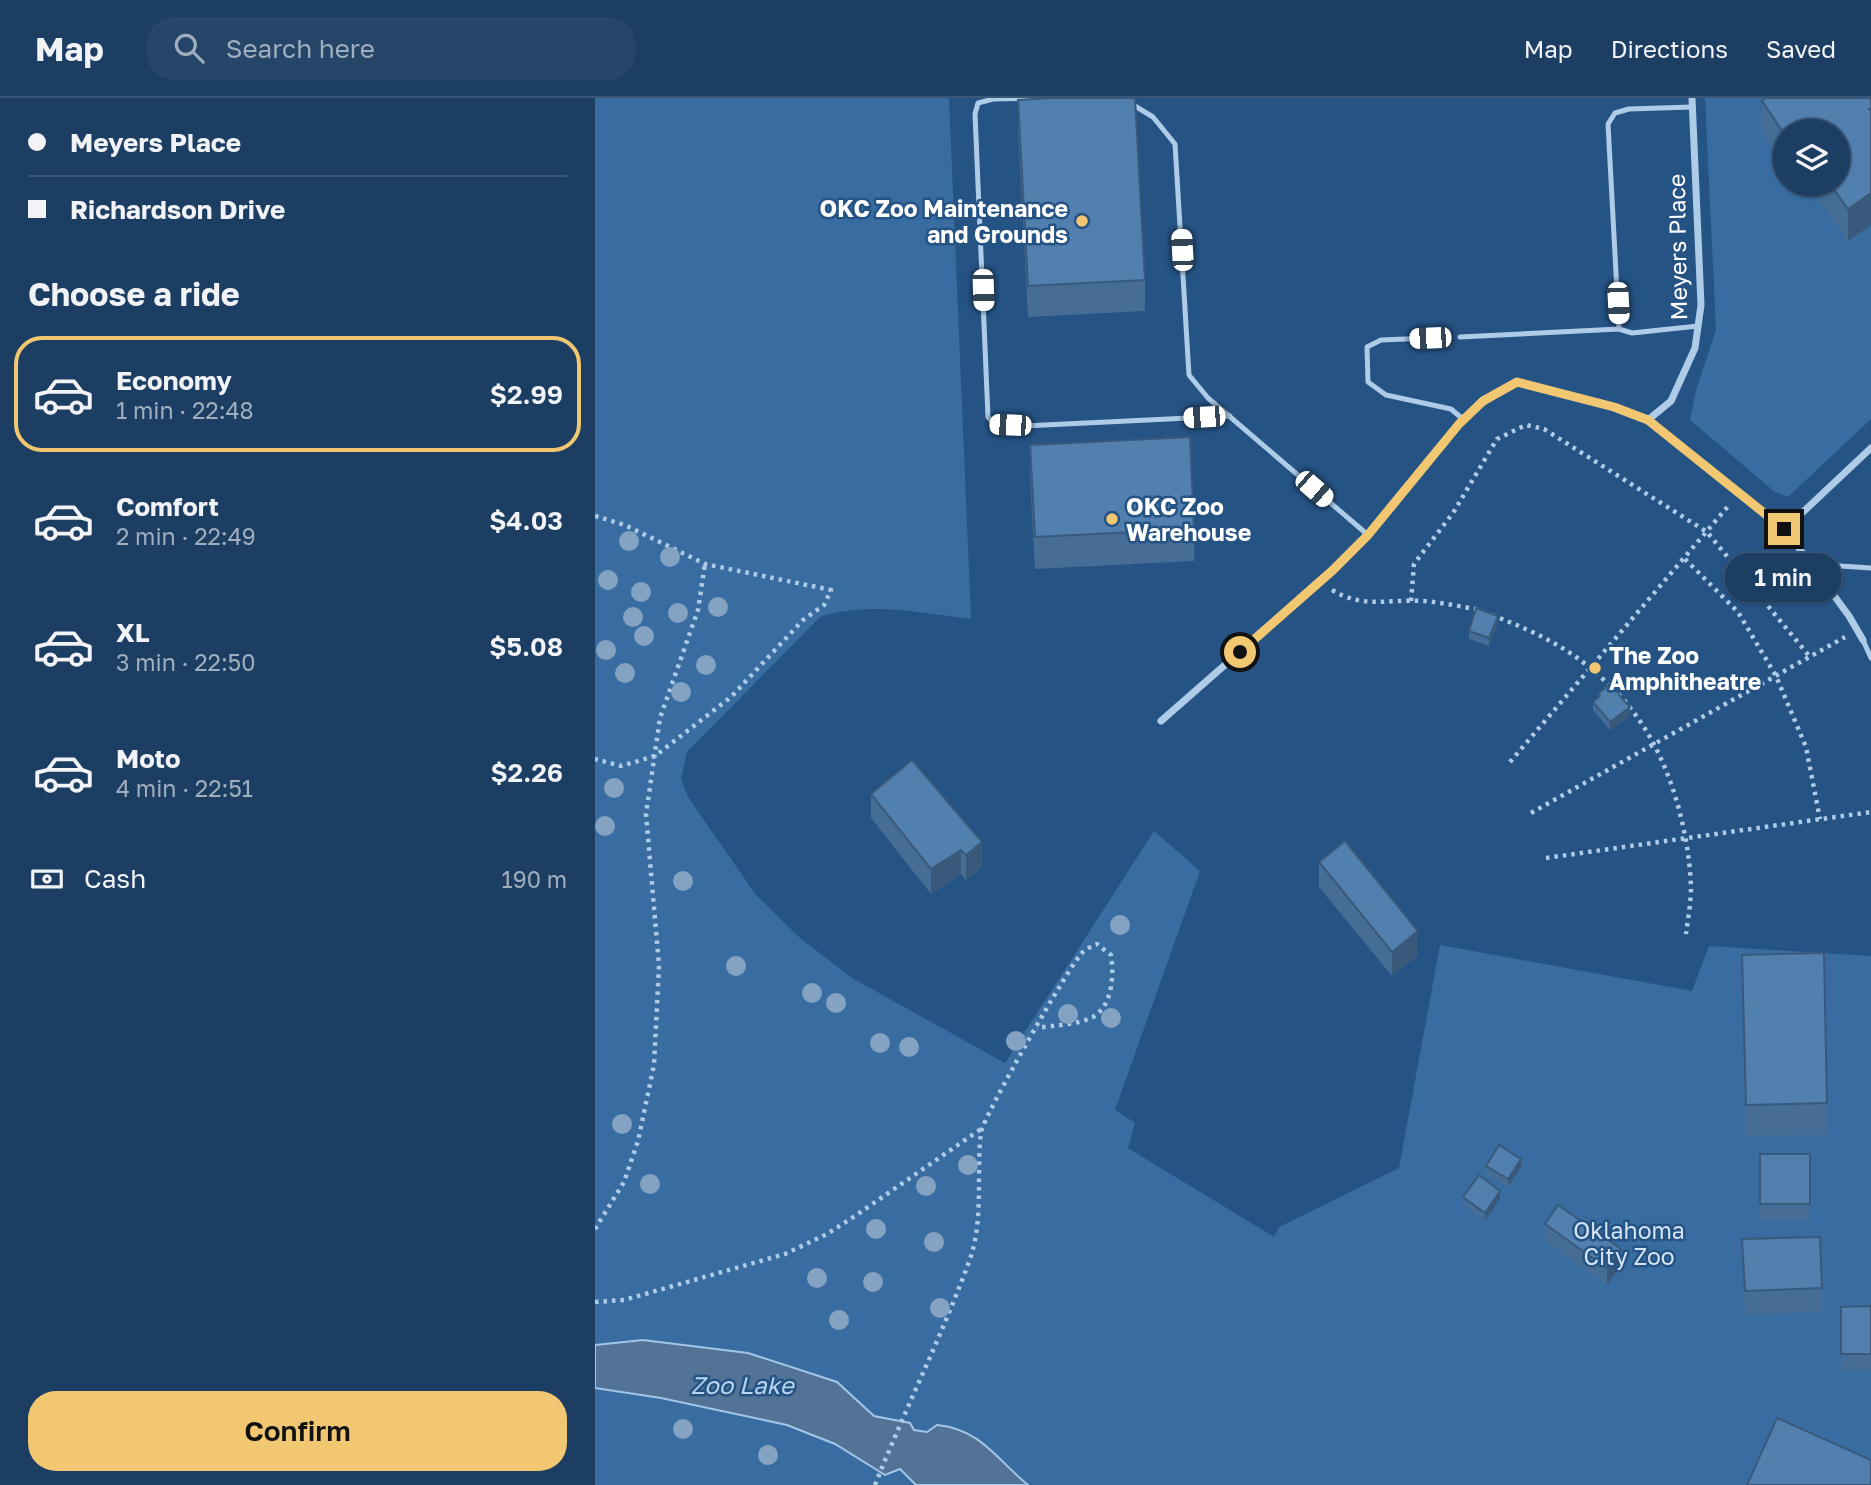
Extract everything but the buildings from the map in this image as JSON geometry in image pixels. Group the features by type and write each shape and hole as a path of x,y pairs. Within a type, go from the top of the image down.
{"street":[{"name":"Meyers Place","path":"1648,420 1671,401 1695,348 1701,305 1692,98"},
{"path":"1161,721 1319,582 1368,535 1483,401 1517,382 1614,407 1648,420 1784,529 1863,640"},
{"path":"1784,529 1871,448"}],"lane":[{"path":"1044,98 978,103 975,114 988,417 995,425 1024,426 1230,416"},
{"path":"1122,98 1153,117 1175,144 1189,375 1208,398 1368,535"},
{"path":"1619,329 1608,124 1615,113 1629,109 1692,107"},
{"path":"1459,337 1619,329 1632,333 1698,326"},
{"path":"1430,338 1381,340 1367,347 1368,382 1386,396 1451,410 1464,420"},
{"path":"1810,564 1871,568"},
{"path":"1863,640 1871,658"}],"path":[{"path":"1411,601 1414,564 1453,513 1497,439 1526,425 1544,429 1707,532 1811,657"},
{"path":"1510,762 1739,494"},
{"path":"595,516 625,526 705,564 831,590 824,605 803,620 731,697 655,755 621,766 595,759"},
{"path":"1684,558 1738,612 1776,676 1806,747 1820,819"},
{"path":"595,1230 624,1182 638,1141 654,1065 659,966 646,814 660,718 698,610 705,564"},
{"path":"1319,582 1349,600 1423,601 1481,610 1544,636 1591,667 1626,702 1653,744 1674,790 1685,838 1691,888 1686,934"},
{"path":"1531,813 1857,631"},
{"path":"1546,858 1871,812"},
{"path":"875,1483 945,1323 971,1255 981,1194 981,1129 1011,1071 1082,952 1097,944 1111,954 1114,972 1106,1003 1094,1016 1037,1028"},
{"path":"595,1302 624,1300 785,1254 827,1234 981,1129"}],"green space":[{"name":"Oklahoma City Zoo","path":"595,98 949,98 971,619 877,609 839,612 820,617 687,752 681,779 688,797 756,895 800,938 852,978 1005,1063 1154,831 1200,871 1115,1110 1135,1123 1128,1148 1274,1237 1279,1227 1399,1168 1440,945 1692,991 1709,946 1871,956 1871,1485 595,1485"},
{"path":"1705,98 1871,98 1871,419 1788,497 1775,492 1690,420 1696,390 1716,330"}],"water":[{"name":"Zoo Lake","path":"643,1340 748,1353 837,1382 874,1416 910,1423 914,1430 927,1432 937,1425 952,1428 977,1439 1028,1485 916,1485 900,1469 885,1475 835,1444 787,1425 661,1398 595,1388 595,1345"}],"place":[{"name":"OKC Zoo Maintenance and Grounds","path":"1082,221"},
{"name":"OKC Zoo Warehouse","path":"1112,519"},
{"name":"The Zoo Amphitheatre","path":"1595,668"}],"route":[{"path":"1240,652 1333,570 1368,535 1459,424 1483,401 1517,382 1614,407 1648,420 1784,529"}]}
